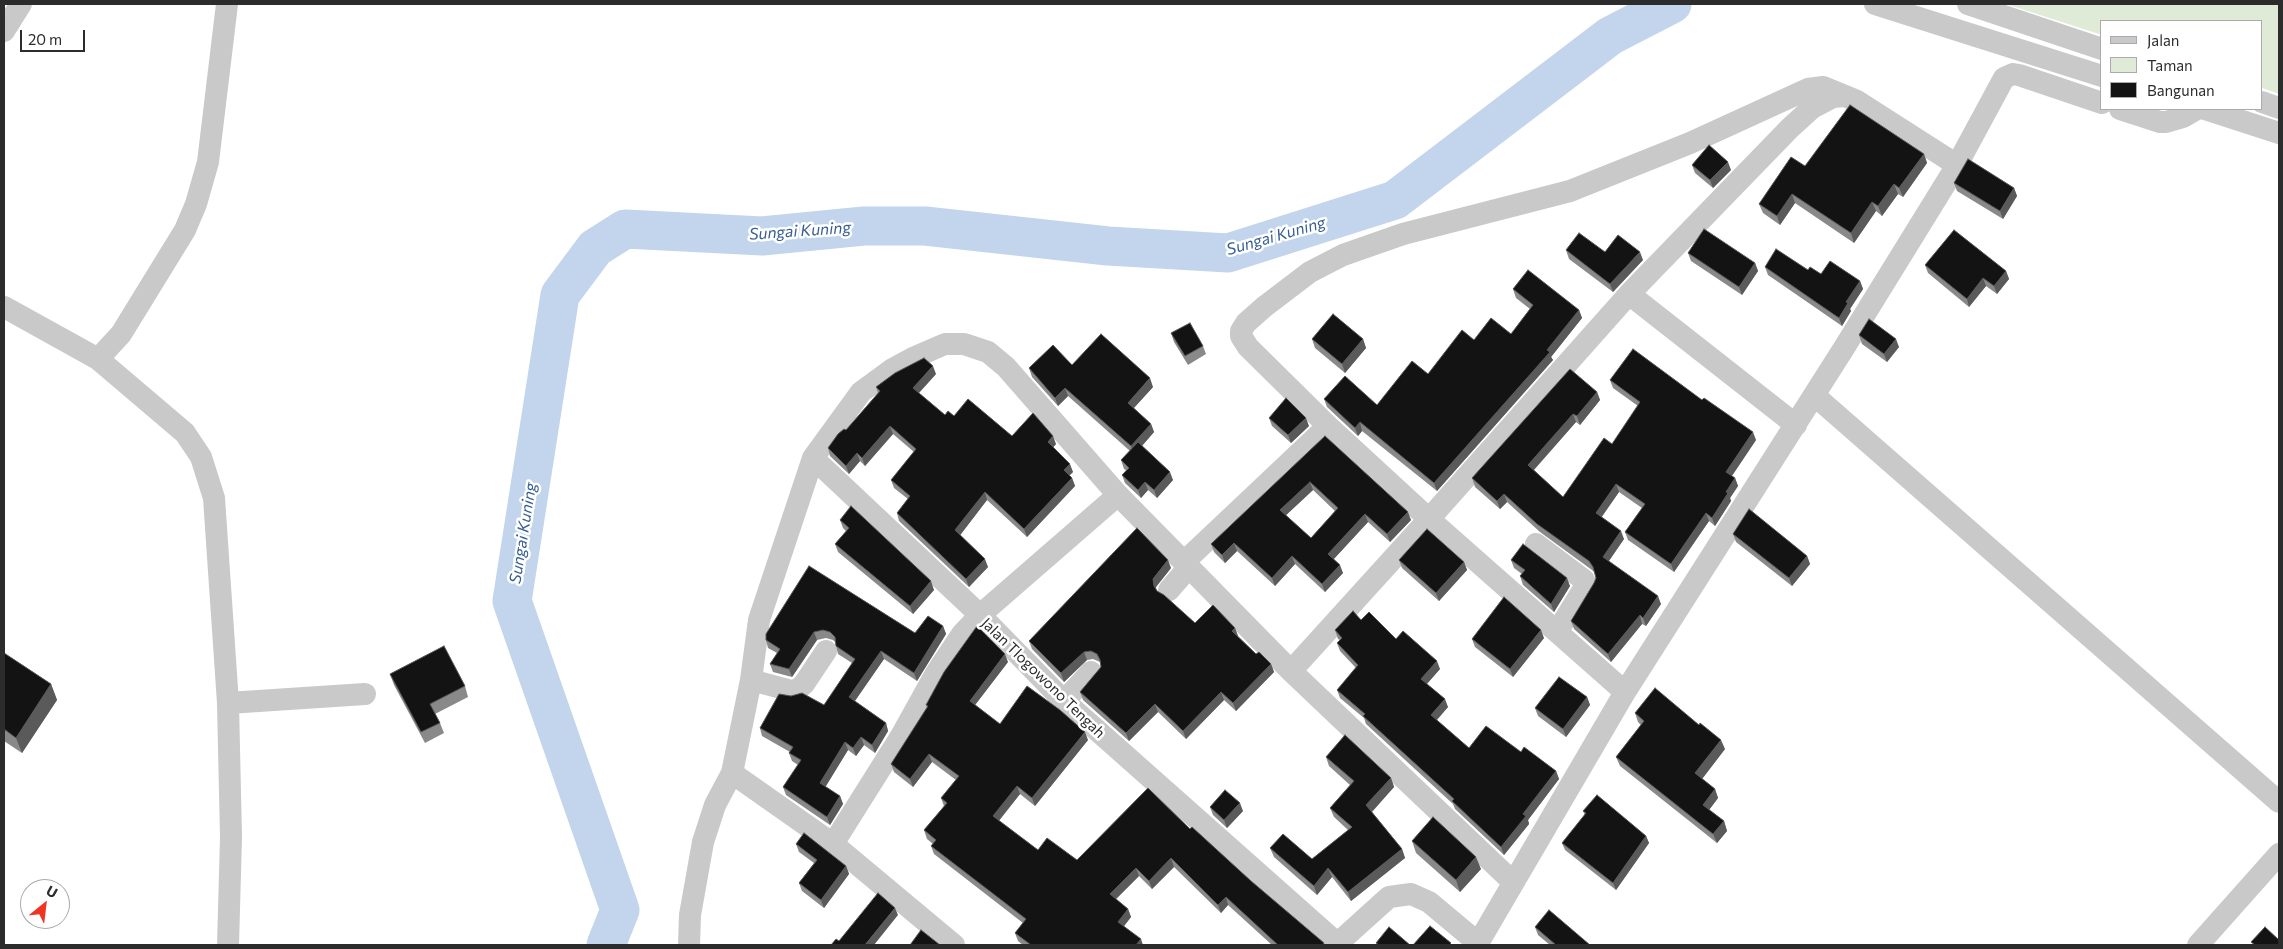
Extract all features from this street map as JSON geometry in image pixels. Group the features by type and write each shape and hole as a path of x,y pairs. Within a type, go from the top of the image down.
{"street":[{"path":"4,31 21,4"},
{"path":"98,359 120,334 150,288 185,230 196,204 208,162 227,4"},
{"path":"1875,4 2100,75"},
{"path":"1968,4 2100,48"},
{"path":"1338,945 1389,897 1411,894 1429,902 1478,944 1625,692 1796,425 1957,165 2000,85 2008,75 2019,75 2100,102"},
{"path":"1625,692 1429,520 1328,426 1248,347 1241,333 1246,323 1310,272 1343,255 1403,234 1570,191 1690,143 1808,89 1822,87 1856,101 1957,165"},
{"path":"1291,671 1429,520 1629,294 1790,128 1812,108 1832,97 1845,96"},
{"path":"2263,102 2279,108"},
{"path":"2123,110 2160,122 2183,117 2195,110"},
{"path":"2208,110 2279,133"},
{"path":"1629,294 1796,425"},
{"path":"4,307 98,359 185,433 201,457 214,498 228,703 231,836 228,945"},
{"path":"689,945 690,915 703,842 715,806 732,773 751,680 759,620 813,458 861,392 890,370 945,344 964,344 988,352 1006,367 1118,495 1291,671 1513,882"},
{"path":"1814,396 2279,802"},
{"path":"1169,590 1186,564 1328,426"},
{"path":"813,458 980,615 1118,495"},
{"path":"1536,544 1584,580 1586,585 1557,632"},
{"name":"Jalan Tlogowono Tengah","path":"833,844 906,728 949,652 962,634 980,615 1064,702 1338,945"},
{"path":"751,680 792,691 797,690 804,684 826,651"},
{"path":"1064,702 1091,672"},
{"path":"228,703 365,694"},
{"path":"732,773 833,844 954,945"},
{"path":"2198,945 2279,854"}],"green space":[{"path":"2006,4 2279,4 2279,94 2263,88 2263,20 2100,20 2100,34"}],"building":[{"path":"1850,105 1924,154 1899,188 1894,184 1878,206 1872,202 1851,233 1792,194 1777,216 1759,204 1791,157 1805,166"},
{"path":"1709,145 1728,162 1710,180 1692,165"},
{"path":"1968,159 2014,188 2000,211 1954,183"},
{"path":"1704,229 1755,263 1739,287 1688,253"},
{"path":"1954,230 2006,271 1994,286 1983,278 1967,299 1925,265"},
{"path":"1579,233 1605,252 1618,235 1640,252 1610,284 1566,250"},
{"path":"1776,249 1808,270 1810,267 1821,274 1830,261 1860,281 1846,302 1848,303 1839,318 1765,267"},
{"path":"1528,270 1579,310 1547,350 1550,352 1434,483 1360,422 1355,428 1324,399 1345,376 1377,405 1412,361 1428,374 1462,330 1474,340 1491,318 1511,334 1533,305 1513,289"},
{"path":"1333,314 1363,339 1342,364 1312,339"},
{"path":"1869,319 1896,339 1884,354 1859,335"},
{"path":"1190,323 1203,346 1185,356 1171,333"},
{"path":"1101,334 1150,378 1128,403 1151,424 1131,446 1065,388 1055,398 1029,368 1053,345 1072,365"},
{"path":"1633,349 1702,400 1704,398 1753,432 1726,472 1735,478 1726,492 1728,493 1712,518 1706,513 1671,564 1625,532 1645,504 1616,484 1596,513 1621,531 1603,557 1658,596 1643,618 1640,615 1608,654 1571,621 1596,578 1589,561 1537,524 1504,494 1497,501 1472,478 1570,369 1597,392 1577,416 1573,414 1528,465 1563,497 1604,438 1612,444 1640,402 1610,380"},
{"path":"924,358 933,366 913,388 945,415 948,411 954,416 968,399 1012,436 1033,413 1053,436 1048,442 1070,464 1064,470 1072,478 1024,529 985,492 955,530 985,559 966,579 897,513 910,496 891,480 916,449 890,426 862,458 857,453 846,466 828,448 838,434 844,429 846,430 880,391 876,387 895,373"},
{"path":"1286,398 1306,418 1288,435 1269,418"},
{"path":"1325,436 1408,512 1387,534 1365,514 1328,554 1340,565 1322,584 1292,556 1272,578 1234,543 1222,555 1211,544","holes":["1310,482 1338,508 1311,538 1280,510"]},
{"path":"1138,442 1170,472 1154,490 1145,482 1138,490 1122,475 1129,468 1121,460"},
{"path":"851,506 931,581 910,606 835,544 849,528 840,520"},
{"path":"1749,509 1807,556 1789,578 1733,534"},
{"path":"1137,528 1168,560 1153,579 1157,591 1195,623 1213,605 1235,628 1232,631 1256,654 1259,652 1271,664 1233,703 1221,692 1183,731 1155,704 1126,733 1080,692 1101,667 1097,654 1091,651 1084,652 1061,673 1029,641"},
{"path":"1427,529 1464,562 1436,593 1399,560"},
{"path":"1523,544 1567,578 1551,604 1520,576 1525,570 1511,560"},
{"path":"809,566 915,633 928,616 943,626 914,673 881,651 849,697 886,723 872,745 861,737 853,748 845,742 820,783 840,796 827,817 783,787 801,760 789,753 793,747 760,728 779,694 791,696 802,693 824,705 855,659 836,646 835,637 830,632 823,630 814,632 789,669 770,664 780,649 766,640 766,634"},
{"path":"1504,597 1541,630 1510,669 1472,639"},
{"path":"1353,611 1361,620 1369,612 1396,639 1403,631 1437,661 1421,679 1445,699 1431,715 1469,748 1486,726 1521,752 1524,747 1556,771 1523,814 1526,816 1501,847 1452,801 1454,799 1363,716 1365,714 1337,690 1358,665 1337,643 1342,638 1335,630"},
{"path":"977,626 1005,654 970,701 1000,724 1027,686 1060,710 1085,732 1032,798 1017,786 993,816 1038,850 1047,838 1077,860 1148,788 1190,829 1192,827 1251,881 1324,943 1323,945 1278,945 1226,897 1218,905 1171,858 1149,881 1136,868 1110,894 1128,909 1118,922 1141,939 1136,945 1031,945 1015,933 1026,919 931,846 936,840 924,830 947,803 941,798 959,776 929,754 910,779 891,764 928,706 926,705 944,672"},
{"path":"444,646 465,686 430,704 440,723 421,732 390,674"},
{"path":"4,653 51,684 16,738 4,729"},
{"path":"1559,677 1587,697 1563,729 1535,708"},
{"path":"1655,688 1699,725 1700,723 1721,740 1695,773 1715,789 1703,805 1724,821 1713,834 1616,757 1644,721 1635,713"},
{"path":"1345,735 1391,778 1366,805 1402,849 1348,892 1328,868 1314,886 1270,848 1283,834 1312,859 1352,827 1330,808 1354,781 1326,757"},
{"path":"1225,790 1240,803 1224,820 1210,807"},
{"path":"1597,795 1646,836 1613,883 1562,843 1586,813 1583,811"},
{"path":"1433,817 1476,857 1456,880 1412,841"},
{"path":"804,833 846,866 821,900 799,883 817,860 796,844"},
{"path":"878,893 895,908 865,945 831,945 836,939 839,941"},
{"path":"1549,910 1590,945 1556,945 1535,927"},
{"path":"1430,926 1451,943 1449,945 1413,945"},
{"path":"1389,927 1410,945 1379,945 1376,943"},
{"path":"2265,927 2279,940 2279,945 2255,945 2251,942"},
{"path":"921,930 940,945 910,945"}],"waterway":[{"name":"Sungai Kuning","path":"606,945 620,910 512,601 560,295 595,248 625,229 762,236 864,226 925,226 1108,246 1228,253 1395,200 1610,36 1672,4"}]}
